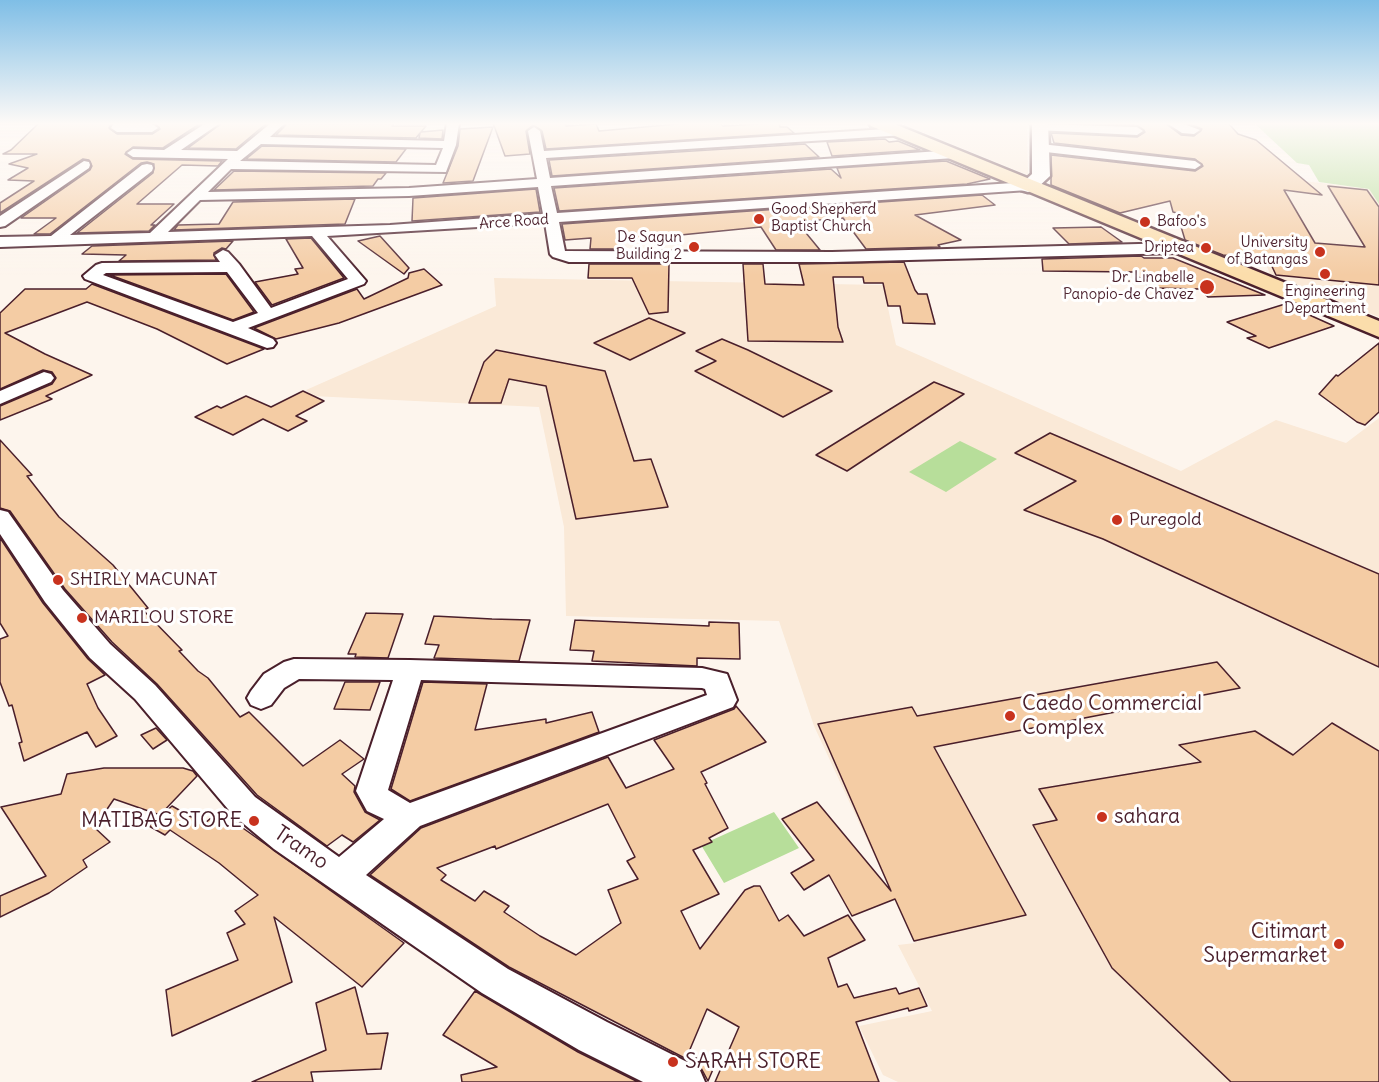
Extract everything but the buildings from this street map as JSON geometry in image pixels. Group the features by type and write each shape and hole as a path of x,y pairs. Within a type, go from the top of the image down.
{"main road":[{"path":"999,173 1379,330"}],"street":[{"path":"0,223 72,173"},
{"path":"55,240 140,173"},
{"path":"155,236 218,173"},
{"path":"541,173 558,254 586,259 832,257 1177,248"},
{"path":"195,196 374,194 668,173"},
{"path":"1028,186 1041,176 1041,173"},
{"name":"Arce Road","path":"0,242 316,232 549,219 1028,186"},
{"path":"232,328 358,281 316,232"},
{"path":"207,235 268,315"},
{"path":"233,267 102,268 92,276 267,343"},
{"path":"0,398 44,378"},
{"name":"Tramo","path":"0,517 44,582 100,651 145,692 244,806 286,839 506,987 592,1036 686,1082"},
{"path":"261,698 274,681 294,669 702,678 717,681 724,695 723,700 716,704 409,817 342,875"},
{"path":"409,817 378,801 372,791 410,670"}],"shaded area":[{"name":"University of Batangas","path":"1138,173 1243,173 1369,189 1379,204 1379,317 1270,274 1252,231"},
{"path":"494,278 883,285 896,345 1181,471 1276,420 1346,443 1379,418 1379,1082 898,1082 883,1075 859,1026 932,1011 898,945 915,943 814,726 779,621 566,616 564,527 539,407 312,396 306,390 496,306"}],"green space":[{"path":"1314,173 1379,173 1379,204 1369,189 1319,182"},
{"path":"960,441 997,459 946,492 909,472"},
{"path":"774,812 799,848 724,883 701,845"}],"place":[{"name":"Good Shepherd Baptist Church","path":"759,219"},
{"name":"Bafoo's","path":"1145,222"},
{"name":"De Sagun Building 2","path":"694,247"},
{"name":"Driptea","path":"1206,248"},
{"name":"University of Batangas","path":"1320,252"},
{"name":"Engineering Department","path":"1325,274"},
{"name":"Dr. Linabelle Panopio-de Chavez","path":"1207,287"},
{"name":"Puregold","path":"1117,520"},
{"name":"SHIRLY MACUNAT","path":"58,580"},
{"name":"MARILOU STORE","path":"82,618"},
{"name":"Caedo Commercial Complex","path":"1010,716"},
{"name":"sahara","path":"1102,817"},
{"name":"MATIBAG STORE","path":"254,821"},
{"name":"Citimart Supermarket","path":"1339,944"},
{"name":"SARAH STORE","path":"673,1062"}]}
